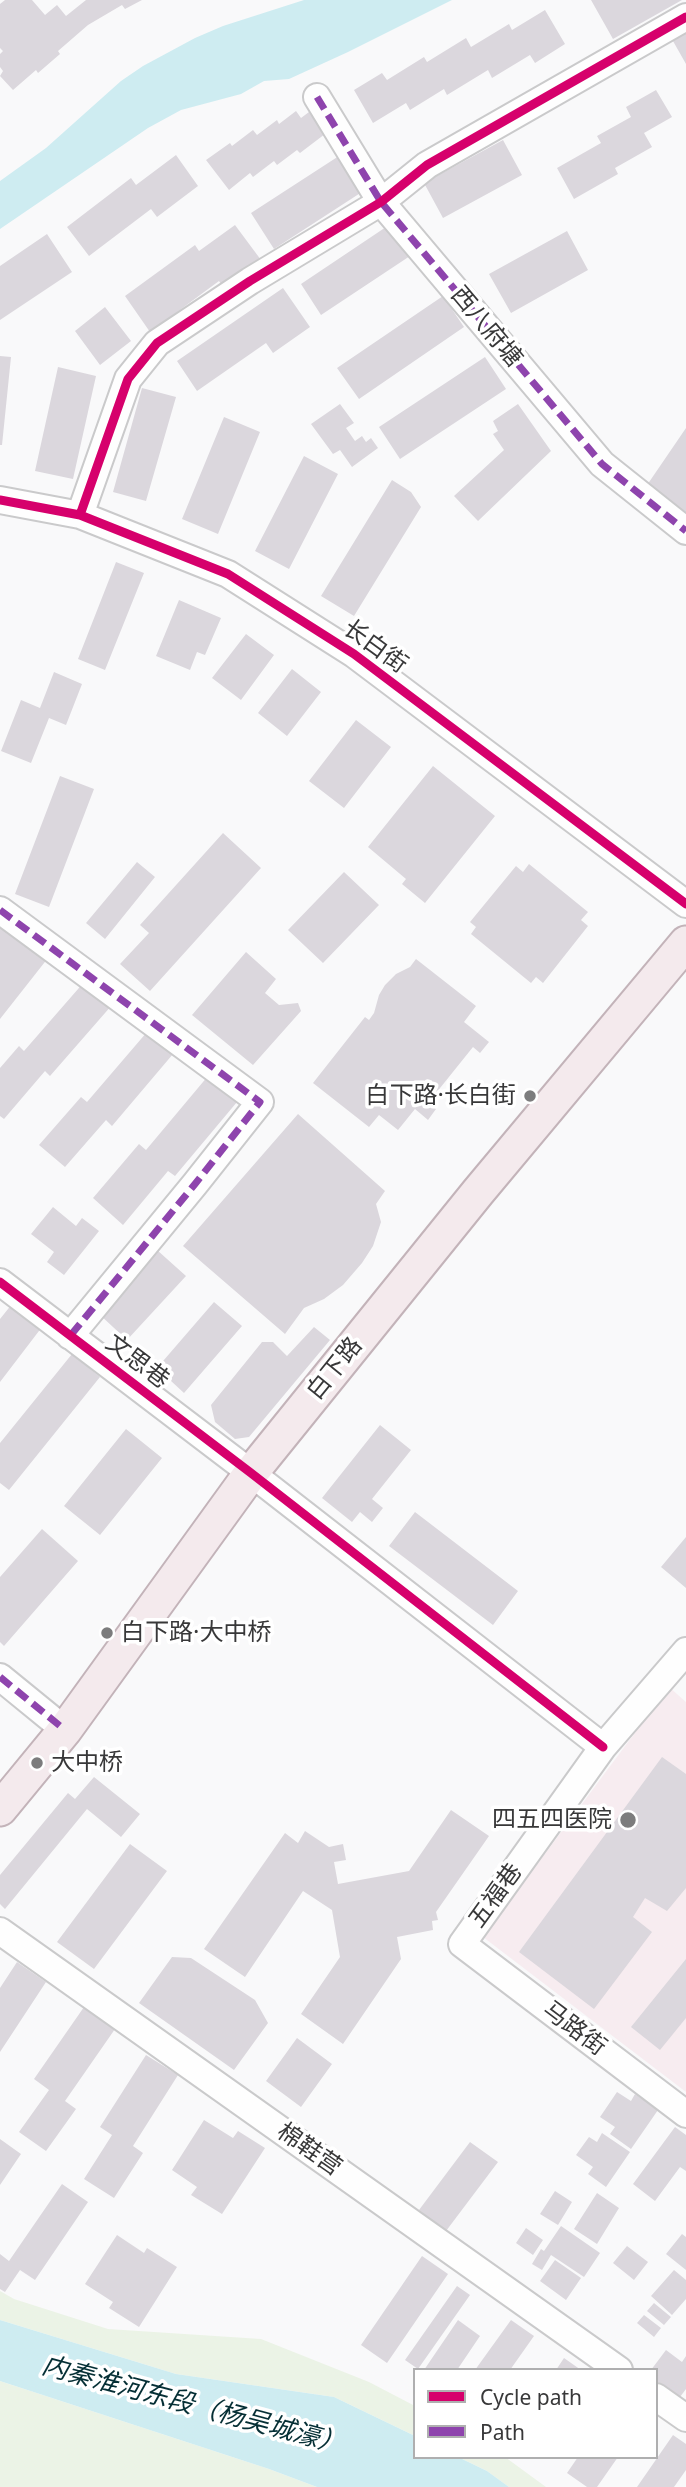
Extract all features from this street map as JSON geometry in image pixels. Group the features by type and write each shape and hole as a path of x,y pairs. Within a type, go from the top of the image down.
{"main road":[{"name":"白下路","path":"0,1808 65,1730 251,1472 478,1192 686,943"}],"street":[{"path":"80,514 128,379 157,344 250,281 381,202 427,165 686,17"},
{"name":"西八府塘","path":"317,97 381,202 602,464 686,531"},
{"name":"长白街","path":"0,500 80,514 228,574 354,654 686,904"},
{"path":"0,910 260,1101 71,1336"},
{"name":"文思巷","path":"0,1282 251,1472 603,1748"},
{"name":"五福巷","path":"462,1944 603,1748 686,1651"},
{"path":"0,1677 65,1730"},
{"name":"棉鞋营","path":"0,1931 615,2368"},
{"name":"马路街","path":"462,1944 686,2114"},
{"path":"658,2397 686,2418"}],"shaded area":[{"name":"四五四医院","path":"669,1687 686,1702 686,2092 483,1937"},
{"path":"0,2291 14,2299 108,2329 261,2339 369,2382 413,2405 413,2435 334,2397 176,2374 0,2320"},
{"path":"0,2381 269,2469 317,2487 0,2487"},
{"path":"462,2459 508,2459 546,2487 509,2487 487,2471"}],"water":[{"path":"304,0 452,0 289,79 264,81 241,94 181,110 148,128 0,229 0,181 46,148 121,81 195,38 223,26"},
{"name":"内秦淮河东段（杨吴城濠）","path":"0,2320 176,2374 334,2397 413,2435 413,2459 462,2459 487,2471 509,2487 317,2487 0,2381"}],"building":[{"path":"5,0 32,0 45,15 57,5 66,16 86,0 142,0 125,9 122,5 88,25 58,51 60,54 13,90 0,76 3,71 0,67 0,54 3,51 0,48 0,4"},
{"path":"591,0 682,0 613,39"},
{"path":"545,10 565,44 535,63 530,55 492,78 488,70 447,95 444,89 410,110 406,103 373,123 354,90 382,73 387,80 424,57 427,62 466,38 471,47 509,24 512,30"},
{"path":"686,25 686,64 669,34"},
{"path":"656,90 672,117 644,133 652,147 615,168 618,174 574,199 557,168 601,143 597,136 631,117 626,107"},
{"path":"296,111 301,118 309,112 325,134 300,153 297,150 277,165 274,161 253,177 250,173 229,190 206,160 230,143 232,146 253,130 257,135 277,120 279,124"},
{"path":"503,140 522,175 443,218 424,183"},
{"path":"342,154 365,190 274,249 251,213"},
{"path":"176,155 198,186 157,217 151,209 89,256 67,227 131,178 136,185"},
{"path":"235,225 261,260 223,287 219,281 150,332 125,296 195,245 199,251"},
{"path":"389,225 410,256 321,315 301,284"},
{"path":"567,231 588,270 511,313 489,274"},
{"path":"47,234 72,272 0,320 0,266"},
{"path":"283,288 310,327 273,353 266,343 197,391 177,361"},
{"path":"443,296 464,327 359,399 337,368"},
{"path":"105,307 131,341 100,365 75,331"},
{"path":"0,356 11,357 2,445 0,445"},
{"path":"485,357 506,389 400,459 379,427"},
{"path":"58,367 96,376 73,479 35,471"},
{"path":"142,388 176,397 146,501 113,492"},
{"path":"340,404 354,423 346,428 355,441 362,436 366,442 371,438 378,448 352,467 340,450 333,454 311,424"},
{"path":"518,404 551,451 478,521 454,496 504,450 493,434 498,431 493,421"},
{"path":"224,417 260,432 218,534 182,519"},
{"path":"686,428 686,520 643,491"},
{"path":"304,456 338,474 289,569 255,551"},
{"path":"392,480 411,492 421,507 354,616 321,596"},
{"path":"116,562 144,573 105,670 78,659"},
{"path":"179,600 221,618 205,655 197,652 190,670 156,656"},
{"path":"246,634 274,655 241,700 212,678"},
{"path":"292,669 321,692 287,736 258,713"},
{"path":"54,672 82,684 66,725 49,718 31,763 1,751 21,700 40,708"},
{"path":"356,720 391,747 344,808 309,781"},
{"path":"433,766 495,816 425,903 402,884 406,879 368,847"},
{"path":"60,776 94,789 49,907 15,894"},
{"path":"223,833 261,868 150,991 120,964 149,933 140,925"},
{"path":"137,862 155,877 105,939 86,923"},
{"path":"529,864 588,912 581,920 588,926 543,983 536,977 531,983 471,934 476,927 470,922 516,866 523,872"},
{"path":"344,872 379,905 323,963 288,930"},
{"path":"0,920 48,958 0,1019"},
{"path":"246,952 276,979 265,993 279,1005 298,1003 301,1011 253,1065 192,1015"},
{"path":"416,959 476,1006 464,1022 489,1042 480,1053 473,1047 428,1103 436,1109 428,1120 415,1109 398,1130 379,1115 369,1127 313,1083 365,1017 369,1020 385,985 396,974 410,967"},
{"path":"85,981 112,1005 50,1076 45,1071 4,1119 0,1116 0,1068 19,1046 24,1051"},
{"path":"147,1032 173,1054 112,1126 106,1120 65,1167 39,1145 81,1097 87,1102"},
{"path":"208,1076 237,1102 175,1176 168,1171 123,1225 93,1198 139,1144 146,1150"},
{"path":"298,1114 385,1191 376,1204 381,1222 373,1246 362,1263 343,1285 324,1299 304,1308 285,1334 183,1246"},
{"path":"53,1207 76,1226 82,1218 99,1231 64,1275 47,1262 54,1252 31,1234"},
{"path":"157,1250 186,1276 127,1340 99,1314"},
{"path":"214,1302 242,1326 184,1393 157,1368"},
{"path":"12,1304 42,1327 0,1382 0,1319"},
{"path":"314,1327 330,1340 249,1437 235,1439 215,1422 211,1405 262,1342 273,1342 287,1356"},
{"path":"72,1354 100,1377 9,1490 0,1483 0,1443"},
{"path":"380,1425 411,1450 372,1499 383,1508 372,1522 360,1512 352,1522 322,1498"},
{"path":"126,1429 162,1458 100,1535 64,1506"},
{"path":"415,1512 518,1591 493,1625 389,1546"},
{"path":"42,1529 78,1561 4,1646 0,1642 0,1577"},
{"path":"686,1537 686,1588 661,1567"},
{"path":"662,1757 686,1774 686,1888 667,1911 645,1898 633,1917 652,1932 594,2009 519,1952"},
{"path":"94,1777 140,1814 121,1837 87,1809 5,1909 0,1904 0,1875 68,1793 75,1799"},
{"path":"451,1810 489,1836 436,1912 438,1920 432,1921 433,1930 397,1937 401,1959 343,2044 301,2014 340,1957 332,1910 303,1891 245,1977 204,1949 285,1833 298,1843 305,1831 329,1847 343,1844 346,1860 334,1862 338,1884 409,1871"},
{"path":"130,1844 167,1871 94,1969 57,1942"},
{"path":"172,1957 191,1958 255,2000 268,2023 234,2070 139,2003"},
{"path":"686,1959 686,2018 660,2050 631,2027"},
{"path":"17,1962 46,1982 0,2052 0,1988"},
{"path":"84,2007 115,2029 65,2101 76,2109 46,2151 19,2132 49,2090 34,2079"},
{"path":"297,2038 332,2064 301,2107 266,2081"},
{"path":"146,2055 178,2075 133,2146 143,2153 114,2198 84,2179 112,2135 100,2127"},
{"path":"617,2092 631,2101 635,2094 658,2110 631,2149 610,2134 615,2127 600,2117"},
{"path":"204,2120 233,2138 238,2131 265,2148 222,2214 191,2195 197,2187 172,2170"},
{"path":"675,2127 686,2135 686,2171 680,2167 655,2201 633,2184"},
{"path":"602,2133 630,2152 606,2187 588,2174 593,2167 576,2155 589,2137 597,2142"},
{"path":"0,2139 21,2154 0,2185"},
{"path":"470,2142 498,2162 446,2231 419,2210"},
{"path":"62,2184 88,2202 35,2280 20,2270 5,2292 0,2289 0,2254 9,2261"},
{"path":"555,2191 572,2202 558,2225 540,2214"},
{"path":"597,2193 619,2208 597,2244 574,2229"},
{"path":"561,2226 600,2253 584,2277 551,2255 542,2270 532,2264"},
{"path":"526,2228 543,2240 533,2255 516,2243"},
{"path":"682,2234 686,2237 686,2270 666,2254"},
{"path":"117,2235 144,2253 147,2248 177,2267 139,2327 109,2308 113,2302 85,2284"},
{"path":"627,2246 648,2262 634,2280 613,2263"},
{"path":"422,2256 448,2274 387,2363 361,2345"},
{"path":"555,2260 581,2278 566,2300 540,2281"},
{"path":"674,2270 686,2280 686,2299 672,2315 651,2296"},
{"path":"457,2286 470,2295 419,2368 405,2360"},
{"path":"654,2303 671,2317 664,2325 647,2311"},
{"path":"644,2315 661,2328 654,2337 637,2323"},
{"path":"458,2320 480,2336 458,2368 425,2368"},
{"path":"511,2320 534,2336 511,2368 476,2368"},
{"path":"666,2350 682,2362 686,2356 686,2389 674,2405 658,2393 663,2386 658,2382 658,2368 652,2368"},
{"path":"564,2358 578,2368 557,2368"},
{"path":"673,2435 686,2444 686,2470 674,2487 637,2487 658,2459"},
{"path":"577,2459 617,2459 597,2487 587,2487 567,2473"}],"marked path":[{"path":"317,97 381,202 602,464 686,531"},
{"path":"0,910 260,1102 70,1336"},
{"path":"0,1677 65,1730"}],"cycle path":[{"path":"80,515 128,379 157,343 250,281 381,202 427,165 686,17"},
{"path":"0,500 80,515 228,574 354,654 686,904"},
{"path":"0,1282 603,1747"}],"place":[{"name":"白下路·长白街","path":"530,1096"},
{"name":"白下路·大中桥","path":"107,1633"},
{"name":"大中桥","path":"37,1763"},
{"name":"四五四医院","path":"628,1820"}]}
